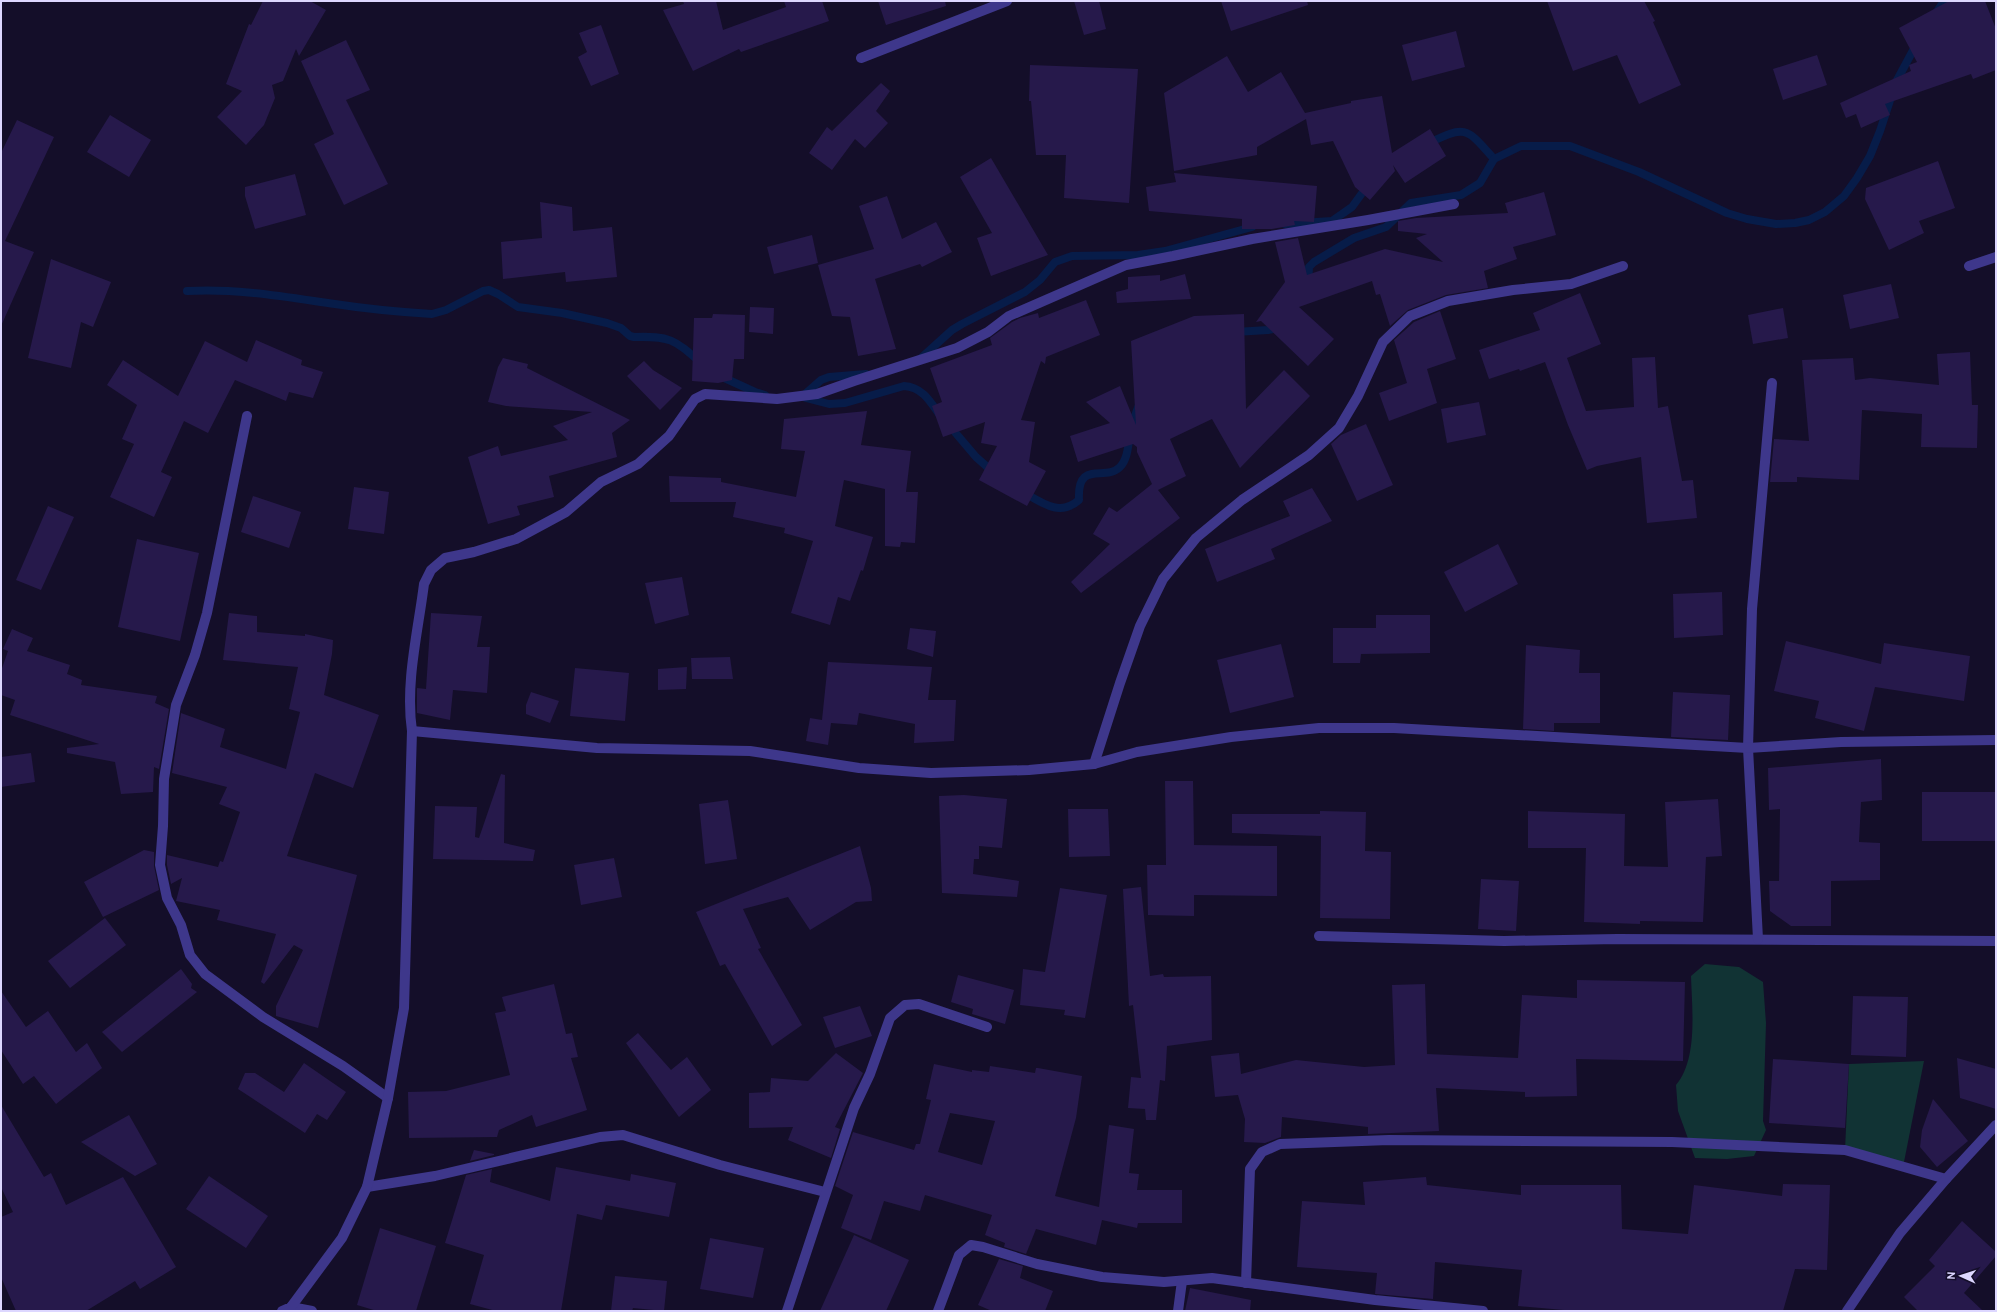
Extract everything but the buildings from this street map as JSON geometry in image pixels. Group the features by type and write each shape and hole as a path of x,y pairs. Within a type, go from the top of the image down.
{"street":[{"path":"861,58 1007,1"},
{"path":"282,1311 291,1307 342,1238 367,1186 388,1098 404,1008 412,731 409,710 411,680 424,584 431,570 445,558 474,552 516,539 566,512 601,482 638,464 669,436 695,399 705,394 777,398 817,394 958,348 988,332 1009,316 1126,264 1173,256 1252,238 1368,220 1454,204"},
{"path":"1969,266 1996,257"},
{"path":"1094,764 1140,626 1163,579 1196,538 1242,500 1309,455 1339,428 1358,396 1383,342 1410,316 1448,301 1513,290 1571,284 1623,266"},
{"path":"1758,939 1748,748 1752,609 1772,383"},
{"path":"247,416 207,613 195,655 176,705 164,779 163,826 160,864 167,898 181,925 190,955 206,974 263,1017 343,1066 388,1098"},
{"path":"412,731 597,748 750,751 859,768 931,773 1029,770 1094,764 1137,752 1231,737 1319,728 1394,728 1748,748 1841,742 1996,740"},
{"path":"1319,936 1504,941 1758,939 1996,941"},
{"path":"787,1311 825,1192 854,1108 870,1074 890,1018 905,1004 919,1004 987,1027"},
{"path":"1848,1311 1900,1233 1946,1179 1996,1125"},
{"path":"367,1186 435,1176 600,1137 623,1135 720,1165 825,1192"},
{"path":"1246,1283 1250,1170 1262,1152 1280,1144 1389,1140 1664,1142 1845,1150 1946,1179"},
{"path":"938,1311 959,1255 971,1245 984,1247 1037,1264 1102,1277 1164,1282 1212,1278 1375,1300 1484,1311"},
{"path":"1178,1311 1182,1281"},
{"path":"291,1307 312,1311"}],"green space":[{"path":"1705,964 1739,967 1763,982 1766,1023 1763,1121 1766,1130 1754,1156 1727,1159 1695,1158 1678,1111 1676,1085 1688,1062 1691,1048 1691,976"},
{"path":"1924,1061 1903,1167 1845,1150 1849,1064"}],"waterway":[{"path":"1936,13 1944,1"},
{"path":"1308,286 1309,267 1314,262 1354,238 1386,227 1411,203 1461,195 1480,183 1494,159 1521,146 1570,146 1639,172 1727,213 1747,219 1776,224 1795,223 1809,220 1825,212 1844,196 1857,178 1870,156 1896,82 1917,43"},
{"path":"1427,144 1450,134 1465,132 1477,140 1494,159"},
{"path":"1285,224 1332,221 1352,207 1368,185"},
{"path":"920,359 952,330 1025,292 1040,280 1055,262 1072,256 1138,255 1165,251 1252,227"},
{"path":"187,291 206,290 243,292 371,309 432,314 446,310 483,291 489,290 518,307 562,313 607,323 621,328 630,336 634,337 664,338 677,344 701,363"},
{"path":"1235,332 1268,330 1281,327"},
{"path":"804,395 821,380 829,377 866,374"},
{"path":"720,376 765,395"},
{"path":"806,398 829,404 845,403 904,386 921,392 939,414"},
{"path":"1023,492 1044,504 1058,508 1072,505 1079,500 1082,480 1087,475 1114,471 1123,463 1127,454 1131,428 1139,405"},
{"path":"948,424 976,457 993,472"}]}
